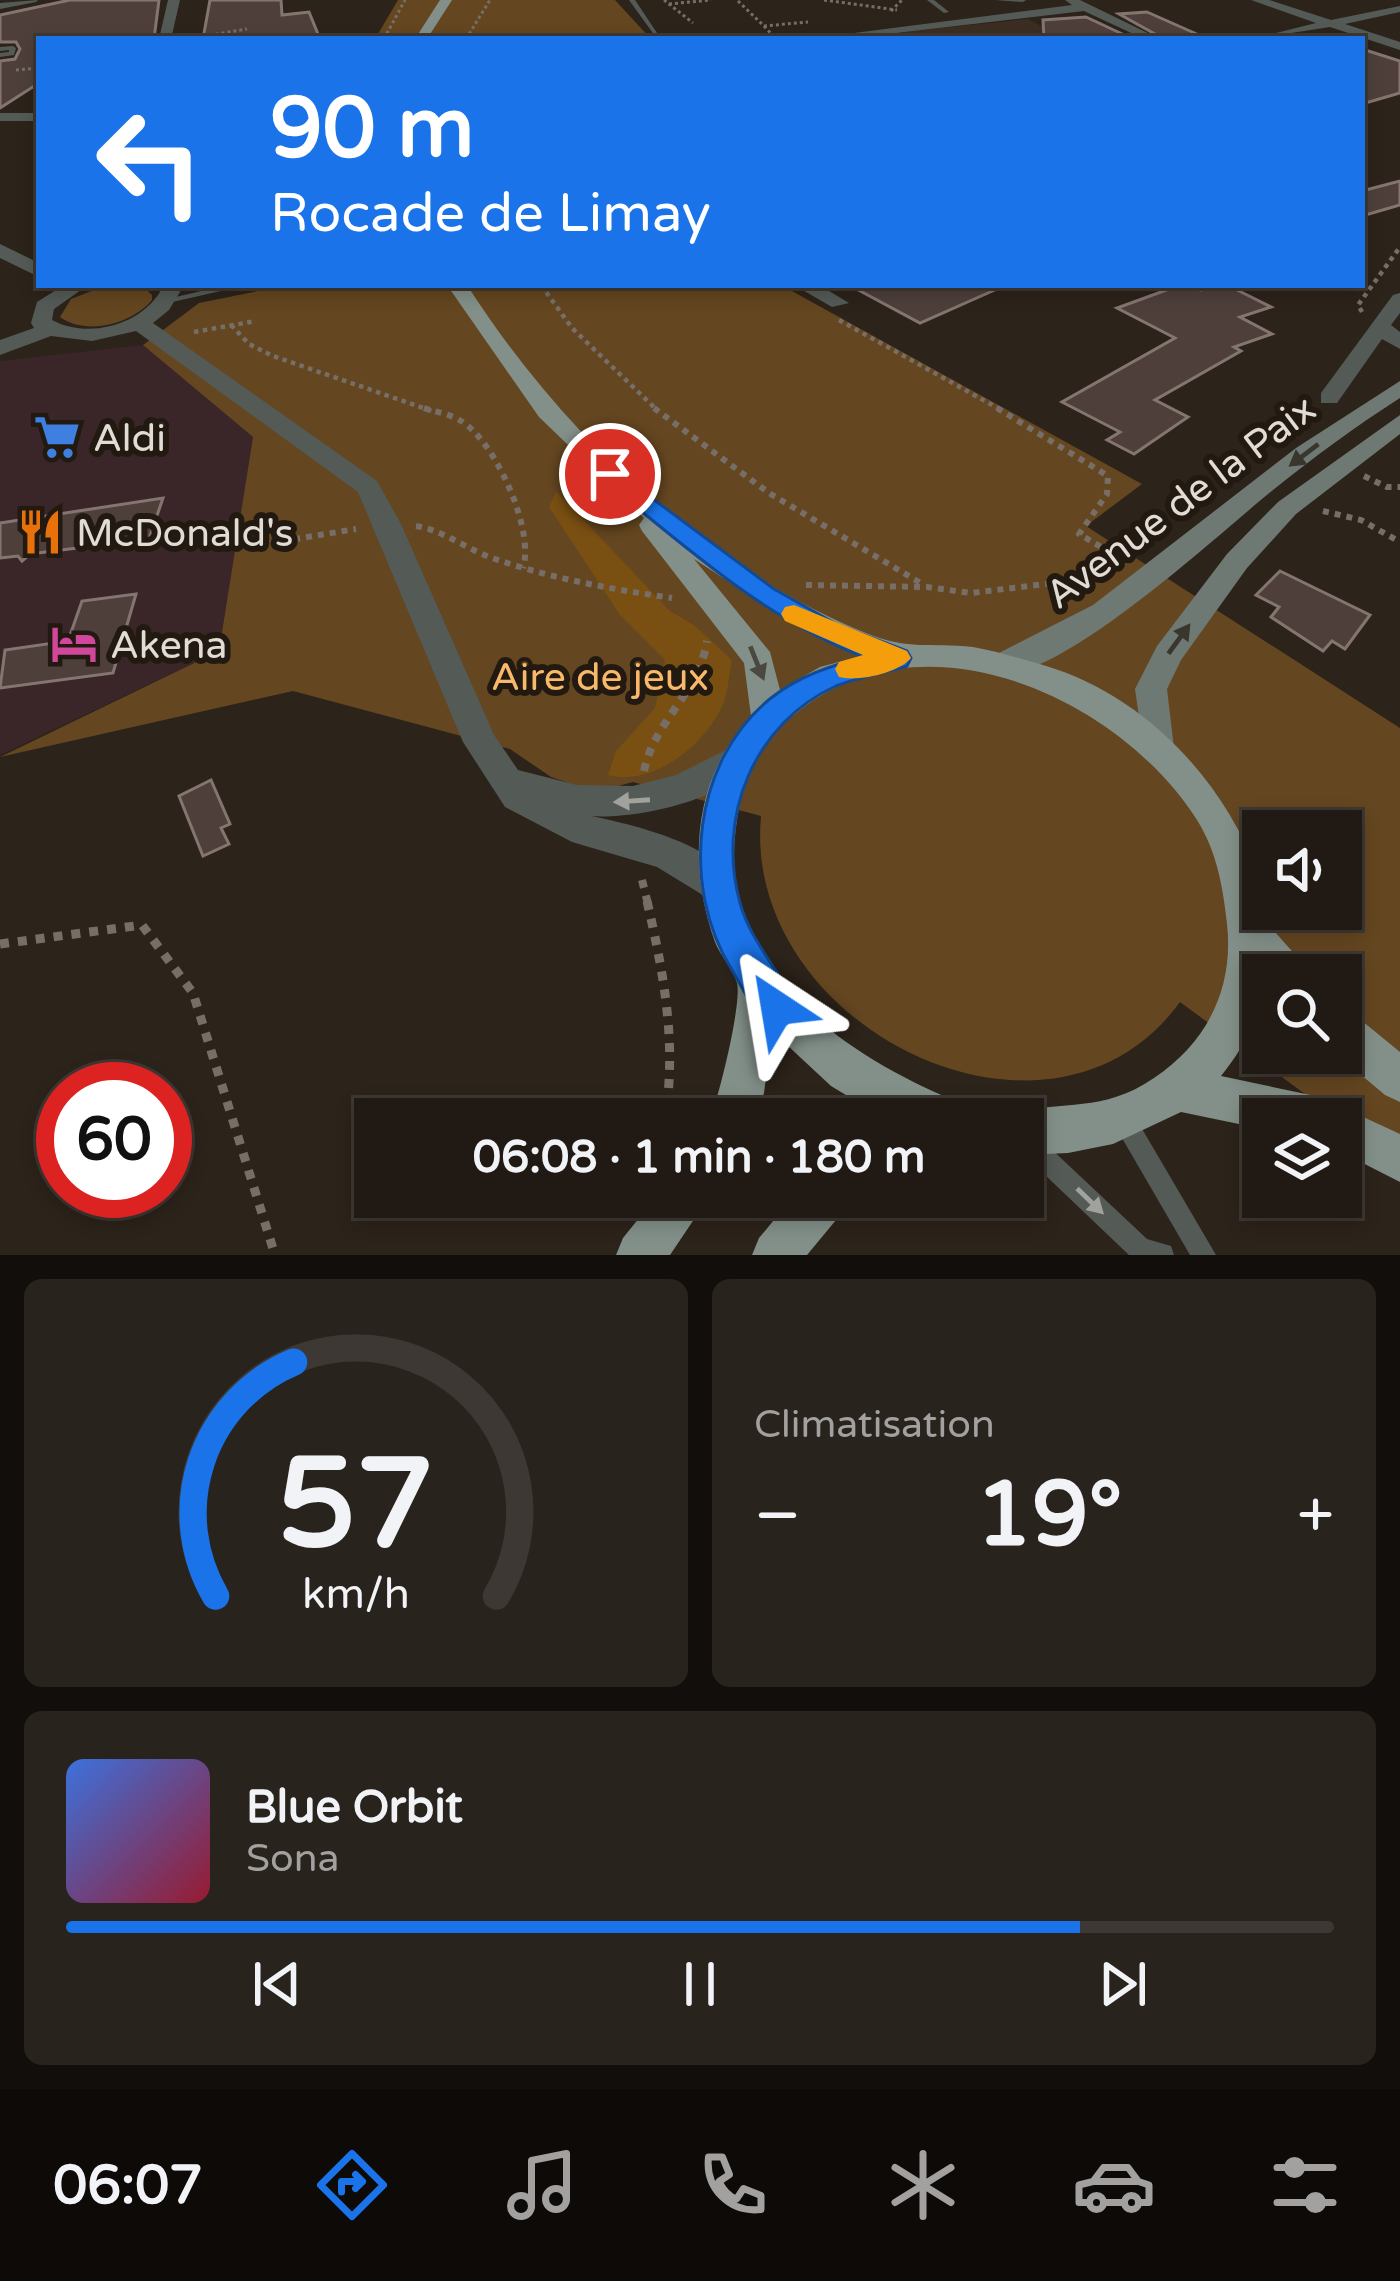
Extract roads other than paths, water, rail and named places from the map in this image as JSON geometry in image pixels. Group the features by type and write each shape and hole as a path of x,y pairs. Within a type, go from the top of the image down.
{"main road":[{"path":"423,36 446,0"},
{"path":"459,288 545,411 610,474 764,596 828,632 897,658"},
{"path":"610,474 728,615 759,660 768,719"},
{"path":"895,1098 835,1064 794,1028 758,981 734,938 719,887 717,823 738,758 768,719 826,678 897,658 943,656 1002,665 1084,695 1157,748 1197,791 1222,831 1242,885"},
{"path":"1044,1134 1123,1118 1177,1089 1208,1060 1235,1017 1248,969 1250,930"},
{"path":"1251,930 1271,954"},
{"path":"740,1098 758,981"},
{"path":"1362,1048 1400,1080"},
{"path":"1177,1089 1242,1103"},
{"path":"1362,1139 1400,1159"},
{"path":"640,1255 669,1218"},
{"path":"776,1255 807,1218"}],"street":[{"path":"0,6 32,0"},
{"path":"166,36 174,0"},
{"path":"1071,0 1148,36"},
{"path":"1257,0 1400,46"},
{"path":"843,36 1085,7"},
{"path":"1272,36 1400,9"},
{"path":"892,31 901,36"},
{"path":"0,117 36,121"},
{"path":"0,250 36,269"},
{"path":"49,329 40,314 67,288"},
{"path":"810,288 839,303"},
{"path":"148,331 167,292"},
{"path":"1329,398 1399,302"},
{"path":"1380,326 1400,343"},
{"path":"0,348 49,329 79,335 148,331 368,487 480,742 517,796 556,820 642,843 686,863 719,887"},
{"name":"Avenue de la Paix","path":"1002,665 1051,647 1115,608 1253,493 1400,388"},
{"name":"Avenue de la Paix","path":"1157,748 1151,689 1168,654 1223,580 1287,508 1400,422"},
{"path":"498,774 565,799 642,801 702,782 738,758"}],"lane":[{"path":"632,0 657,35"},
{"path":"930,0 946,12"},
{"path":"998,0 1023,0"},
{"path":"167,292 210,288"},
{"path":"1123,1118 1204,1255"},
{"path":"1044,1156 1142,1250 1162,1255"}],"place":[{"name":"Aldi","path":"57,437"},
{"name":"McDonald's","path":"40,532"},
{"name":"Akena","path":"74,644"}],"park label":[{"name":"Aire de jeux","path":"600,676"}]}
